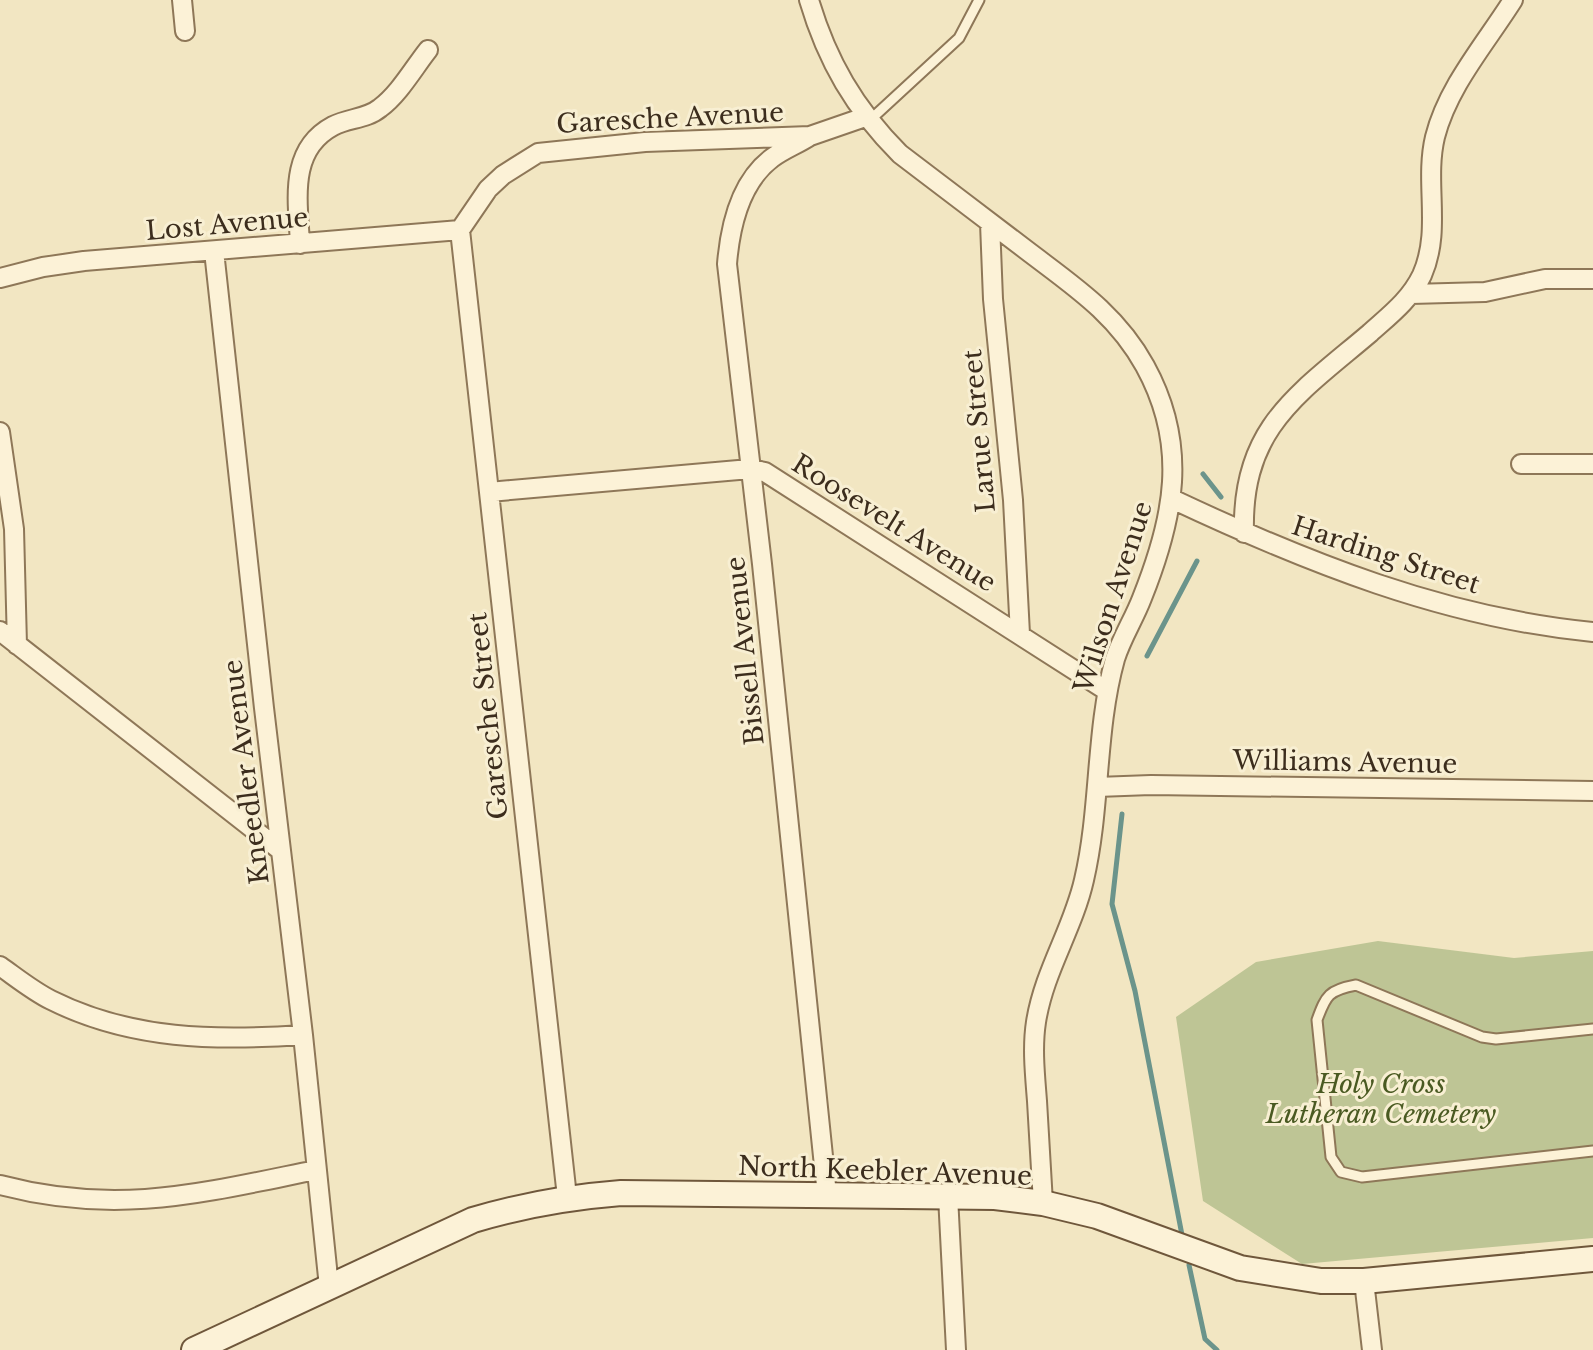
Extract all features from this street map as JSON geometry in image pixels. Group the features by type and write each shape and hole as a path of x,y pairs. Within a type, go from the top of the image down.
{"street":[{"path":"182,0 185,31"},
{"name":"Wilson Avenue","path":"809,0 830,59 844,87 867,119 900,154 1104,309 1133,346 1160,400 1169,432 1173,458 1172,499 1156,563 1121,640 1107,691 1092,846 1073,917 1048,974 1036,1025 1034,1055 1043,1203"},
{"path":"1244,533 1244,509 1253,461 1276,418 1292,399 1404,304 1411,294 1430,253 1433,231 1431,180 1436,135 1453,95 1477,52 1513,0"},
{"path":"300,244 297,178 309,148 333,126 367,116 380,108 428,50"},
{"name":"Garesche Avenue","path":"460,230 488,189 503,175 538,153 645,142 810,136 867,119"},
{"name":"Bissell Avenue","path":"810,136 771,158 753,179 733,220 727,264 762,564 827,1195"},
{"name":"Larue Street","path":"990,223 993,299 1013,500 1020,634"},
{"name":"Lost Avenue","path":"0,278 84,261 460,230"},
{"name":"Garesche Street","path":"460,230 567,1197"},
{"name":"Kneedler Avenue","path":"214,251 329,1287"},
{"path":"1411,294 1485,292 1545,279 1593,279"},
{"path":"0,432 14,529 17,645"},
{"path":"1521,464 1593,464"},
{"name":"Roosevelt Avenue","path":"489,492 750,469 765,472 1107,691"},
{"name":"Harding Street","path":"1172,499 1310,561 1382,586 1512,620 1593,632"},
{"path":"0,631 280,850"},
{"name":"Williams Avenue","path":"1097,787 1151,785 1593,791"},
{"path":"0,966 49,1000 128,1028 200,1039 303,1035"},
{"path":"0,1185 66,1198 151,1200 316,1170"},
{"name":"North Keebler Avenue","path":"194,1350 473,1220 567,1197 621,1193 995,1197 1043,1203 1097,1216 1240,1268 1308,1279 1364,1281 1593,1259"},
{"path":"948,1196 956,1350"},
{"path":"1364,1281 1372,1350"}],"lane":[{"path":"867,119 959,38 979,0"},
{"path":"1593,1029 1496,1039 1482,1037 1356,985 1336,989 1324,1000 1317,1020 1331,1157 1341,1172 1362,1177 1593,1151"}],"green space":[{"name":"Holy Cross Lutheran Cemetery","path":"1378,941 1514,958 1593,951 1593,1238 1302,1264 1203,1201 1176,1017 1256,962"}],"waterway":[{"path":"1203,474 1221,497"},
{"path":"1147,656 1197,561"},
{"path":"1122,814 1112,904 1135,991 1182,1235"},
{"path":"1189,1265 1205,1339 1217,1350"}]}
